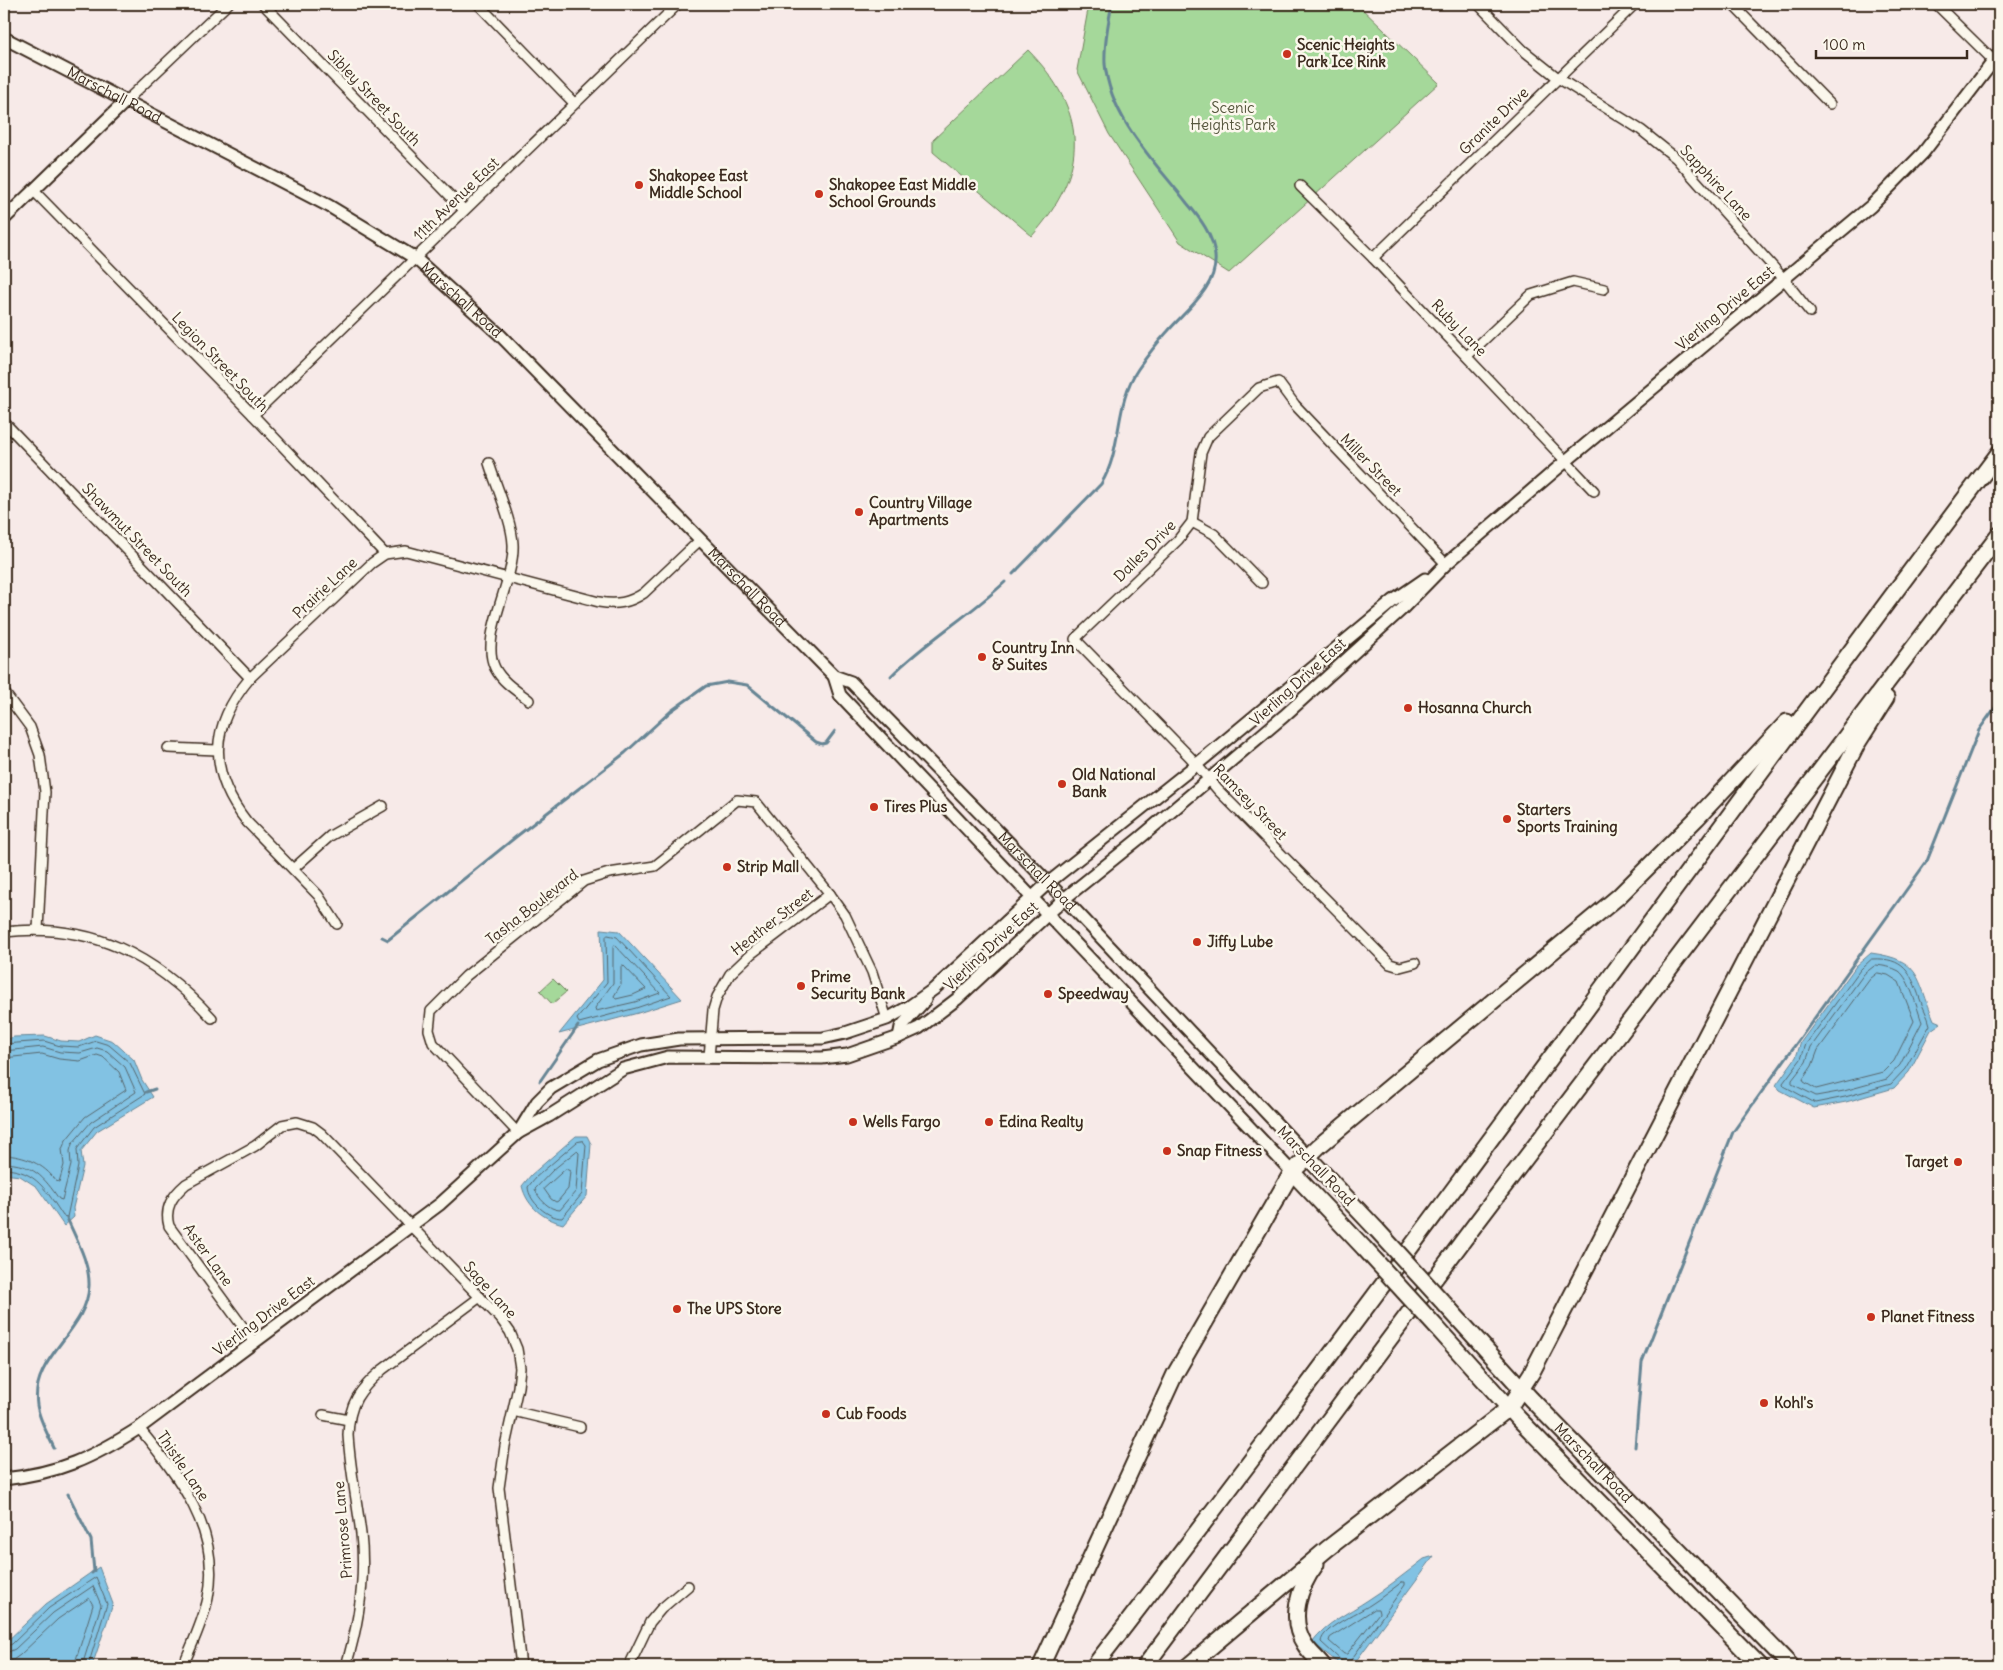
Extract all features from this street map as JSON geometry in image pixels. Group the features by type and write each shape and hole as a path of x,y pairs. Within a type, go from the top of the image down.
{"highway":[{"path":"1094,1666 1230,1490 1514,1109 1831,676 1999,454"},
{"path":"1188,1666 1327,1549 1509,1408 1532,1372 1857,744 1910,659 1999,535"},
{"path":"1145,1666 1474,1226 1999,535"},
{"path":"1041,1666 1175,1374 1292,1172 1308,1156 1618,896 1697,818 1831,676"},
{"name":"Marschall Road","path":"1308,1156 1521,1388 1791,1666"},
{"name":"Marschall Road","path":"1292,1172 1364,1248 1509,1408 1760,1666"},
{"path":"1323,1666 1305,1644 1298,1627 1296,1612 1299,1595 1306,1580 1327,1549"}],"street":[{"path":"4,219 228,4"},
{"name":"Sibley Street South","path":"263,4 464,210"},
{"path":"478,4 574,103"},
{"name":"11th Avenue East","path":"253,415 678,4"},
{"name":"Sapphire Lane","path":"1478,4 1523,50 1558,78 1641,130 1676,158 1783,278 1810,312"},
{"name":"Granite Drive","path":"1373,258 1634,4"},
{"path":"1732,4 1830,104"},
{"path":"1936,4 1997,60"},
{"name":"Marschall Road","path":"4,38 330,206 415,258 500,335 834,676 840,694 1292,1172"},
{"name":"Vierling Drive East","path":"4,1479 53,1472 78,1463 99,1453 138,1428 446,1199 518,1133 550,1116 623,1069 668,1057 822,1058 847,1055 919,1028 957,999 1064,899 1284,716 1394,617 1446,564 1783,278 1871,206 1917,160 1997,60"},
{"name":"Ruby Lane","path":"1300,186 1373,258 1594,491"},
{"name":"Legion Street South","path":"34,190 385,554"},
{"path":"1467,356 1531,295 1573,282 1604,289"},
{"name":"Dalles Drive","path":"1075,639 1178,540 1192,522 1201,453 1208,437 1259,388 1278,382"},
{"name":"Miller Street","path":"1278,382 1294,405 1446,564"},
{"name":"Shawmut Street South","path":"4,422 250,678"},
{"path":"489,463 513,543 508,578 493,633 492,659 496,670 503,679 529,700"},
{"path":"1192,522 1214,534 1262,583"},
{"path":"385,554 406,551 599,602 622,604 634,600 644,593 700,540"},
{"name":"Prairie Lane","path":"337,924 318,895 238,810 225,788 217,750 220,730 227,711 237,694 250,678 360,574 385,554"},
{"name":"Vierling Drive East","path":"518,1133 538,1102 551,1088 598,1060 641,1045 679,1040 823,1038 887,1019 910,1006 934,988 1048,883 1196,765 1393,602 1446,564"},
{"name":"Ramsey Street","path":"1075,639 1196,765 1208,780 1390,964 1400,967 1416,963"},
{"name":"Marschall Road","path":"834,676 852,682 1064,899 1308,1156"},
{"path":"4,692 30,727 40,756 45,792 38,930"},
{"path":"168,748 217,750"},
{"name":"Tasha Boulevard","path":"518,1133 433,1043 429,1030 431,1011 466,976 584,881 609,873 656,866 737,800 756,802 845,915 872,972 887,1019"},
{"path":"293,869 330,836 383,806"},
{"name":"Heather Street","path":"709,1057 713,1010 717,997 730,974 751,954 830,894"},
{"path":"4,932 38,930 80,935 102,941 140,958 183,988 212,1018"},
{"path":"899,1037 901,1027 917,1011 934,988"},
{"name":"Sage Lane","path":"290,1122 305,1124 321,1133 500,1318 510,1332 517,1349 519,1377 502,1460 499,1488 521,1666"},
{"name":"Aster Lane","path":"254,1342 169,1226 166,1217 167,1209 170,1200 176,1192 186,1184 255,1146 275,1129 290,1122"},
{"name":"Primrose Lane","path":"346,1666 358,1618 362,1592 361,1534 349,1448 348,1420 352,1406 369,1381 480,1297"},
{"path":"513,1411 580,1428"},
{"path":"323,1415 348,1420"},
{"name":"Thistle Lane","path":"138,1428 188,1494 199,1514 206,1536 211,1577 208,1598 201,1622 183,1666"},
{"path":"629,1666 650,1622 661,1608 688,1586"}],"green space":[{"name":"Scenic Heights Park","path":"1089,4 1357,4 1439,83 1229,273 1180,242 1109,134 1077,70"},
{"path":"1028,50 1048,73 1062,96 1071,119 1074,142 1072,165 1064,188 1051,212 1032,236 933,152 933,140"},
{"path":"553,979 566,992 552,1004 540,991"}],"water":[{"path":"601,929 619,931 682,999 559,1034 603,980"},
{"path":"1871,953 1900,960 1909,966 1920,982 1934,1020 1941,1023 1931,1030 1909,1072 1894,1088 1846,1102 1814,1108 1780,1090 1776,1085 1796,1057 1801,1042 1856,966"},
{"path":"95,1035 113,1041 134,1060 142,1080 153,1097 97,1131 81,1151 83,1166 73,1208 74,1217 64,1226 37,1187 20,1176 4,1174 4,1040 14,1037 45,1036 61,1041 79,1042"},
{"path":"576,1136 587,1136 591,1144 587,1196 563,1224 549,1219 537,1211 528,1200 522,1186 531,1175"},
{"path":"1434,1556 1353,1665 1342,1666 1312,1642 1331,1624 1424,1559"},
{"path":"99,1567 113,1604 92,1666 4,1666 4,1644 46,1604"}],"waterway":[{"path":"1013,574 1101,484 1113,456 1125,397 1130,383 1156,345 1206,288 1215,267 1214,249 1205,227 1148,155 1115,103 1105,64 1106,41 1112,4"},
{"path":"891,676 904,663 1005,582"},
{"path":"382,937 388,940 517,836 625,753 671,711 706,686 728,682 747,685 816,742 826,743 835,731"},
{"path":"1635,1447 1642,1362 1733,1132 1927,861 1979,730 1999,702"},
{"path":"540,1081 578,1026"},
{"path":"146,1092 155,1089"},
{"path":"54,1448 38,1410 37,1388 50,1358 79,1317 86,1302 89,1286 85,1260 67,1218"},
{"path":"68,1494 91,1540 94,1571 92,1573"}],"place":[{"name":"Scenic Heights Park Ice Rink","path":"1287,54"},
{"name":"Shakopee East Middle School","path":"639,185"},
{"name":"Shakopee East Middle School Grounds","path":"819,194"},
{"name":"Country Village Apartments","path":"859,512"},
{"name":"Country Inn & Suites","path":"982,657"},
{"name":"Hosanna Church","path":"1408,708"},
{"name":"Old National Bank","path":"1062,784"},
{"name":"Tires Plus","path":"874,807"},
{"name":"Starters Sports Training","path":"1507,819"},
{"name":"Strip Mall","path":"727,867"},
{"name":"Jiffy Lube","path":"1197,942"},
{"name":"Prime Security Bank","path":"801,986"},
{"name":"Speedway","path":"1048,994"},
{"name":"Wells Fargo","path":"853,1122"},
{"name":"Edina Realty","path":"989,1122"},
{"name":"Snap Fitness","path":"1167,1151"},
{"name":"Target","path":"1958,1162"},
{"name":"The UPS Store","path":"677,1309"},
{"name":"Planet Fitness","path":"1871,1317"},
{"name":"Kohl's","path":"1764,1403"},
{"name":"Cub Foods","path":"826,1414"}]}
